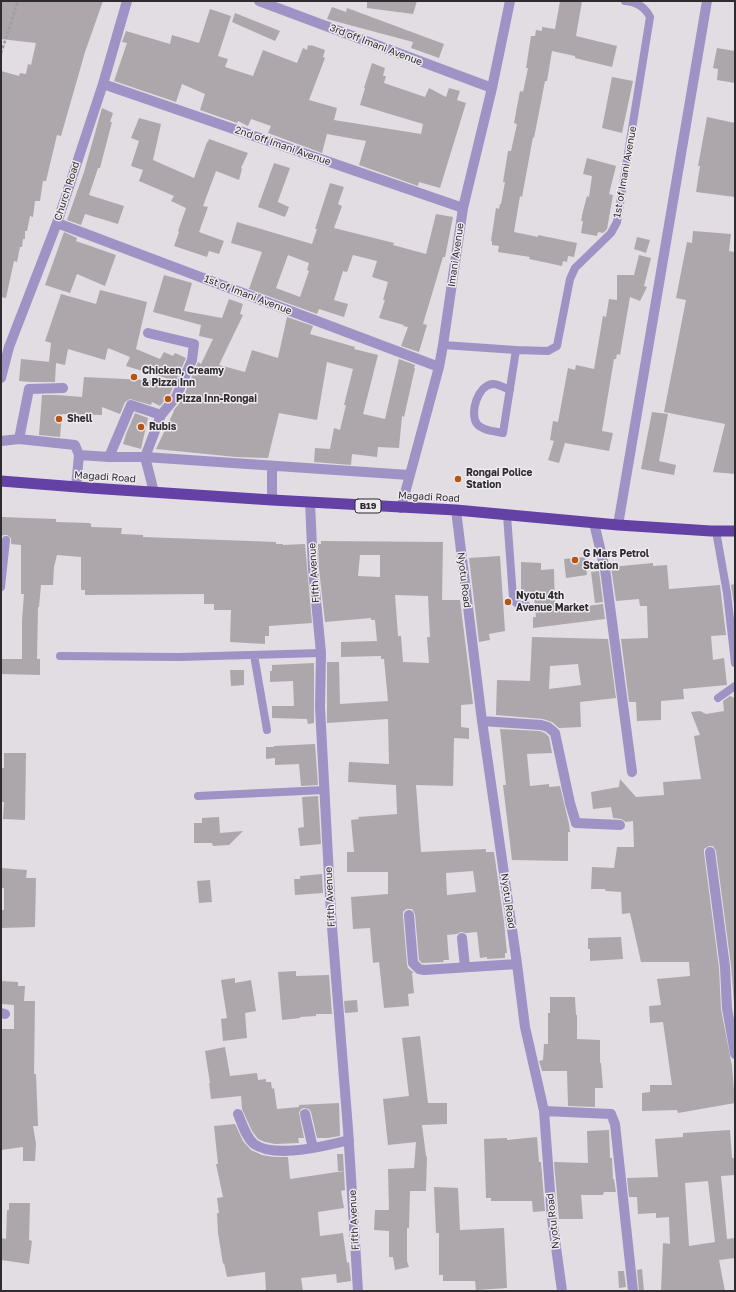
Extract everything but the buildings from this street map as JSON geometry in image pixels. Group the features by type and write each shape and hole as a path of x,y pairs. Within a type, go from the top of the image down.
{"highway":[{"name":"Magadi Road","path":"1,481 272,500 456,510 618,525 735,533"}],"street":[{"name":"Church Road","path":"1,378 5,346 57,223 103,84 127,1"},
{"name":"3rd off Imani Avenue","path":"259,1 492,88"},
{"name":"Imani Avenue","path":"401,508 439,367 463,208 492,88 510,1"},
{"path":"618,525 708,1"},
{"name":"2nd off Imani Avenue","path":"103,84 463,208"},
{"name":"1st of Imani Avenue","path":"57,223 439,367"},
{"path":"148,333 194,344 192,360 176,397 161,415 145,456 154,492"},
{"path":"19,439 29,389 63,388"},
{"path":"109,456 131,406 161,415"},
{"path":"1,440 19,439 75,445 79,455 76,487"},
{"path":"79,455 145,456 410,475"},
{"path":"272,466 272,500"},
{"name":"Fifth Avenue","path":"310,502 313,569 321,653 320,707 331,914 349,1140 358,1291"},
{"name":"Nyotu Road","path":"456,510 482,721 525,1027 544,1111 552,1218 562,1291"},
{"path":"594,523 605,569 632,772"},
{"path":"482,721 541,725 548,727 555,733 570,803 576,823 620,825"},
{"path":"710,852 725,967 727,1008 735,1054"},
{"path":"409,915 411,951 415,966 424,970 517,964"},
{"path":"462,938 465,967"},
{"path":"544,1111 611,1114 615,1124 633,1291"},
{"path":"238,1114 248,1136 254,1144 269,1150 298,1151 349,1140"},
{"path":"305,1114 313,1148"}],"lane":[{"name":"1st of Imani Avenue","path":"443,345 548,351 557,346 570,280 575,268 611,233 617,222 650,17 646,10 632,2 625,1"},
{"path":"510,390 495,384 488,385 480,391 475,405 474,415 477,424 484,429 503,433 510,390 516,350"},
{"path":"507,515 513,598 514,602 518,605 526,605"},
{"path":"716,531 727,593 735,663"},
{"path":"1,587 6,540"},
{"path":"60,656 179,657 321,653"},
{"path":"254,655 267,730"},
{"path":"718,698 735,686"},
{"path":"198,796 324,790"}],"path":[{"path":"1,53 18,1"}],"place":[{"name":"Chicken, Creamy & Pizza Inn","path":"134,377"},
{"name":"Pizza Inn-Rongai","path":"168,399"},
{"name":"Shell","path":"59,419"},
{"name":"Rubis","path":"141,427"},
{"name":"Rongai Police Station","path":"458,479"},
{"name":"G Mars Petrol Station","path":"575,560"},
{"name":"Nyotu 4th Avenue Market","path":"508,602"}]}
